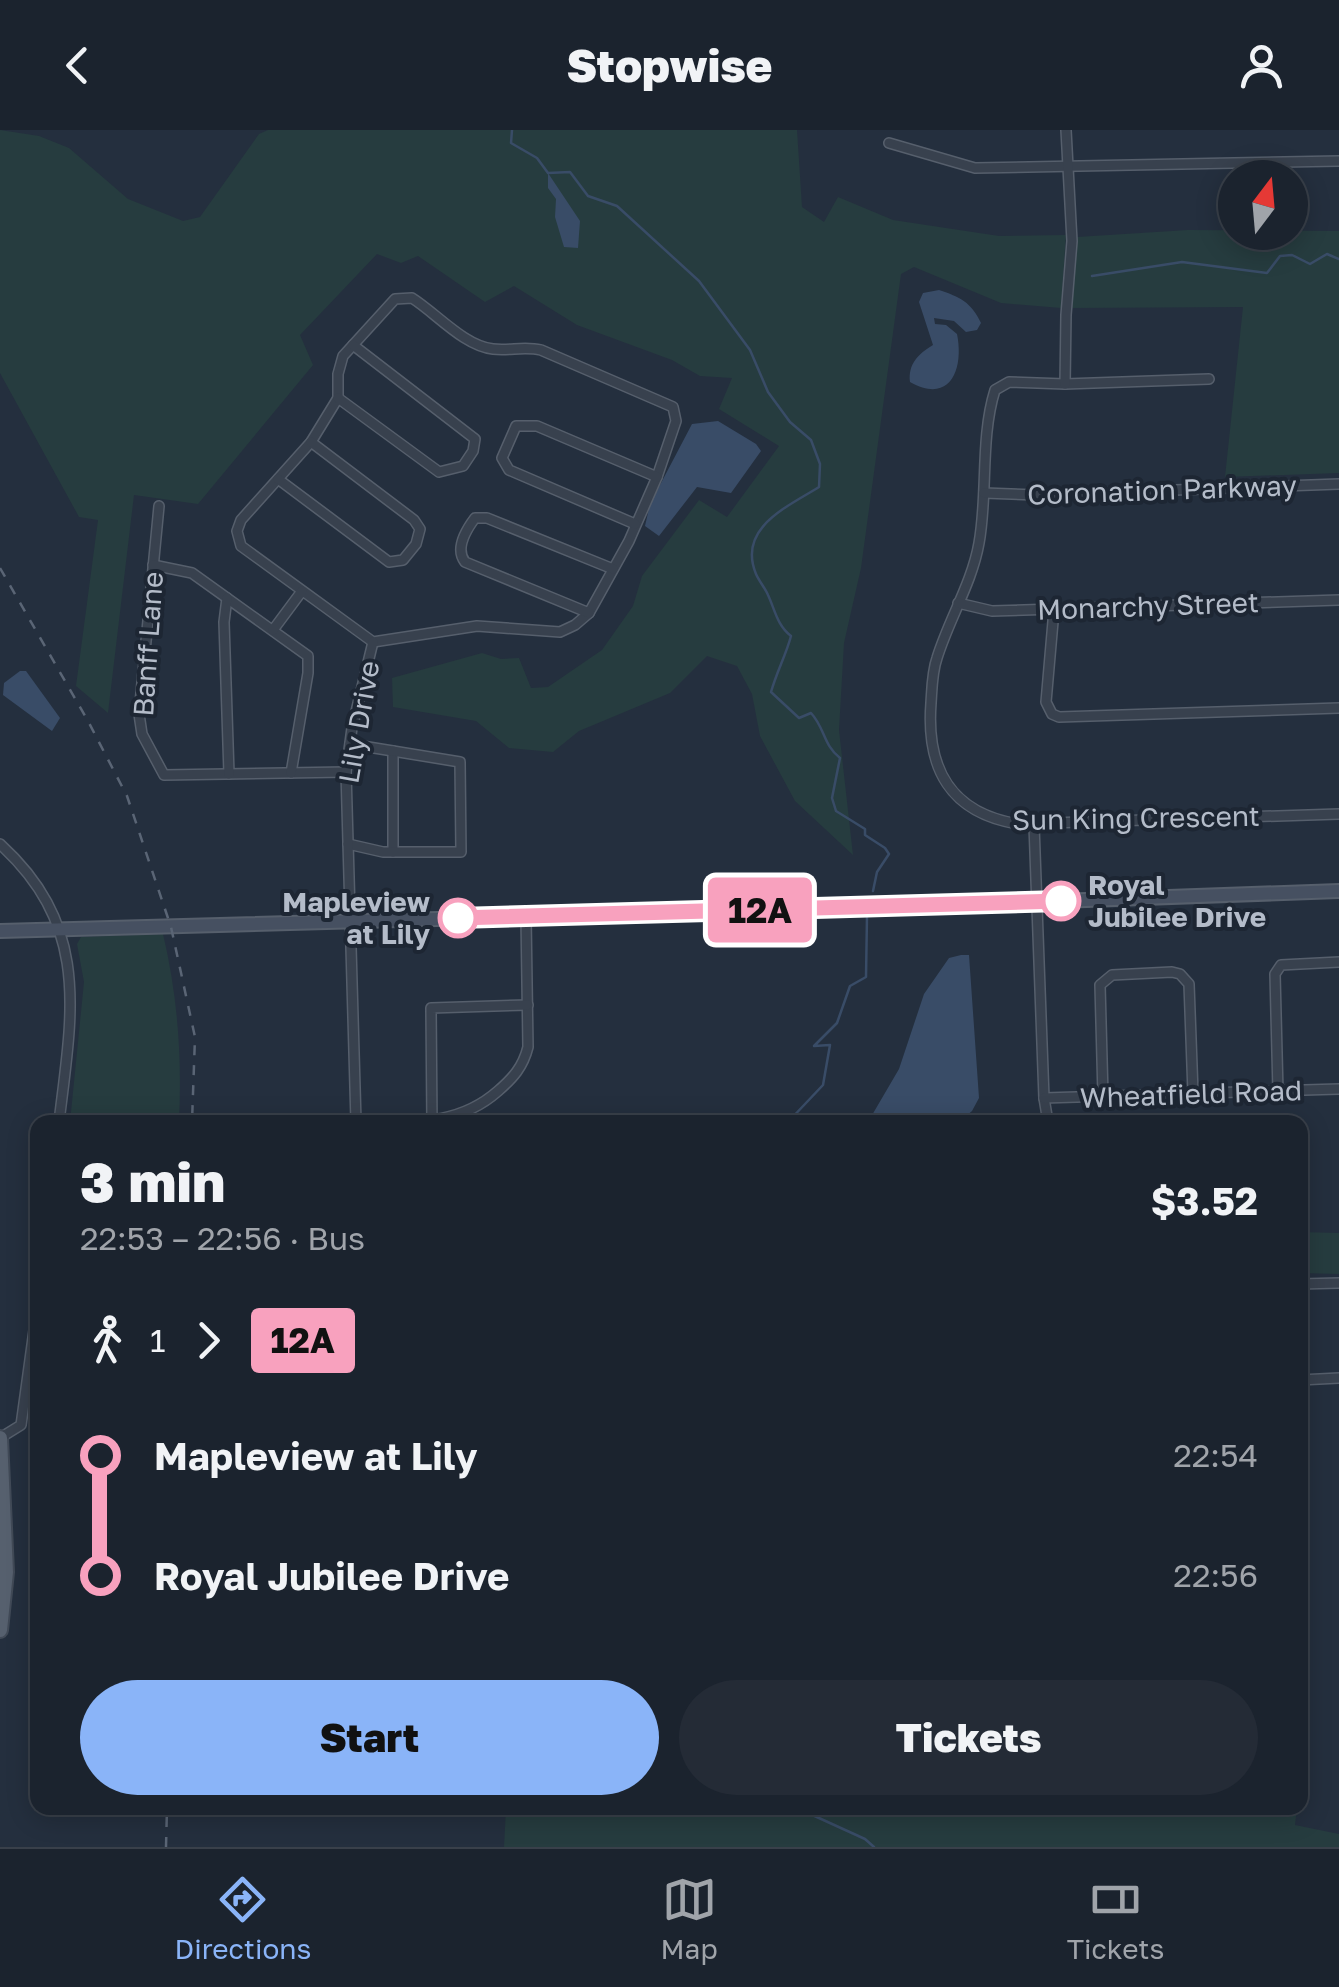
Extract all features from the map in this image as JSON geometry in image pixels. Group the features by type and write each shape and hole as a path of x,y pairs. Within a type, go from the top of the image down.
{"main road":[{"path":"0,931 1339,891"},
{"path":"0,1438 6,1572 0,1630"}],"street":[{"path":"1066,130 1072,241 1065,384 1209,379"},
{"path":"889,143 975,168 1339,160"},
{"path":"412,298 468,339 492,350 527,347 673,407 676,421 657,477 589,614 560,632 477,626 373,642 242,546 238,532 241,520 311,442 338,398 343,356 353,345 395,299 412,298"},
{"path":"338,398 439,472 463,466 473,451 474,439 353,345"},
{"name":"Sun King Crescent","path":"1065,384 1009,382 994,390 978,550 934,665 929,726 937,768 951,790 972,808 1001,822 1034,825 1339,814"},
{"path":"636,524 509,470 502,458 516,426 537,426 657,477"},
{"path":"278,479 388,562 403,560 416,544 420,529 414,520 311,442"},
{"name":"Coronation Parkway","path":"984,493 1037,495 1339,484"},
{"name":"Banff Lane","path":"159,506 140,714 142,734 164,775 346,772"},
{"path":"589,614 465,562 460,556 461,545 470,524 476,518 487,518 613,569"},
{"path":"154,565 186,570 305,652 309,660 291,773"},
{"path":"273,630 302,591"},
{"path":"227,598 224,622 228,774"},
{"name":"Monarchy Street","path":"958,603 992,612 1339,600"},
{"path":"1054,610 1046,702 1052,714 1059,717 1339,708"},
{"name":"Lily Drive","path":"356,1115 346,772 373,642"},
{"path":"348,844 393,852 460,852 460,762 350,744"},
{"path":"393,750 393,852"},
{"path":"1034,825 1047,1115"},
{"path":"0,844 34,881 65,942 72,994 60,1115"},
{"path":"464,1115 479,1107 524,1063 528,1006 526,917"},
{"path":"1278,1092 1275,974 1281,966 1339,962"},
{"path":"1102,1096 1103,980 1112,974 1172,972 1188,984 1193,1093"},
{"path":"431,1115 431,1008 528,1006"},
{"name":"Wheatfield Road","path":"1044,1098 1339,1089"},
{"path":"1308,1284 1339,1283"},
{"path":"0,1438 22,1425 30,1364"},
{"path":"1308,1380 1339,1378"}],"green space":[{"path":"0,130 39,136 69,148 128,199 183,221 200,217 259,134 268,130 797,130 802,207 824,222 838,197 893,220 999,236 1066,235 1061,308 1001,303 914,267 901,274 861,568 844,643 839,730 853,855 795,801 760,736 752,694 737,666 707,656 670,693 579,731 553,752 509,748 476,721 393,707 392,678 482,653 501,659 519,658 531,688 548,687 602,650 633,606 642,576 699,500 727,517 779,446 719,409 732,378 700,376 672,360 577,325 514,286 485,302 418,256 401,263 377,254 300,335 313,365 198,504 134,495 108,713 76,686 98,520 79,517 0,373"},
{"path":"1218,230 1218,250 1308,250 1308,231 1339,231 1339,473 1225,477 1243,307 1072,308 1077,237"},
{"path":"163,934 178,1028 179,1115 71,1115 84,982 77,944 81,937"},
{"path":"1308,1232 1339,1233 1339,1274 1308,1273"},
{"path":"506,1815 1296,1815 1295,1825 1339,1834 1339,1847 504,1847"}],"water":[{"path":"548,173 580,221 578,248 564,247 555,217 556,199 548,188"},
{"path":"939,290 964,301 981,323 977,330 966,332 954,321 934,318 935,324 946,325 957,334 958,359 952,379 945,386 924,388 910,382 915,360 933,345 919,302 923,293"},
{"path":"718,421 761,451 731,493 697,487 659,536 645,526 650,504 692,424"},
{"path":"26,671 60,718 52,731 3,695 4,683"},
{"path":"969,955 979,1098 967,1115 872,1115 899,1069 924,994 949,958"}],"waterway":[{"path":"512,130 511,143 537,158 548,173 570,172 588,196 617,206 699,281 750,350 768,392 790,422 811,440 820,464 819,487 768,521 753,544 752,558 779,622 791,636 771,692 799,718 811,713 840,758 832,798 836,811 865,829 865,835 889,854 877,872 873,891"},
{"path":"1092,276 1182,262 1267,273 1280,256 1292,255 1310,264 1327,254 1339,259"},
{"path":"795,1115 823,1085 830,1045 814,1046 837,1023 850,986 866,977 867,916"},
{"path":"812,1815 874,1847"}],"railway":[{"path":"0,568 127,796 171,927 195,1037 192,1115"},
{"path":"166,1847 167,1815"}],"bus line":[{"name":"12A","path":"458,918 1061,901"}],"place":[{"name":"Royal Jubilee Drive","path":"1061,901"},
{"name":"Mapleview at Lily","path":"458,918"}]}
